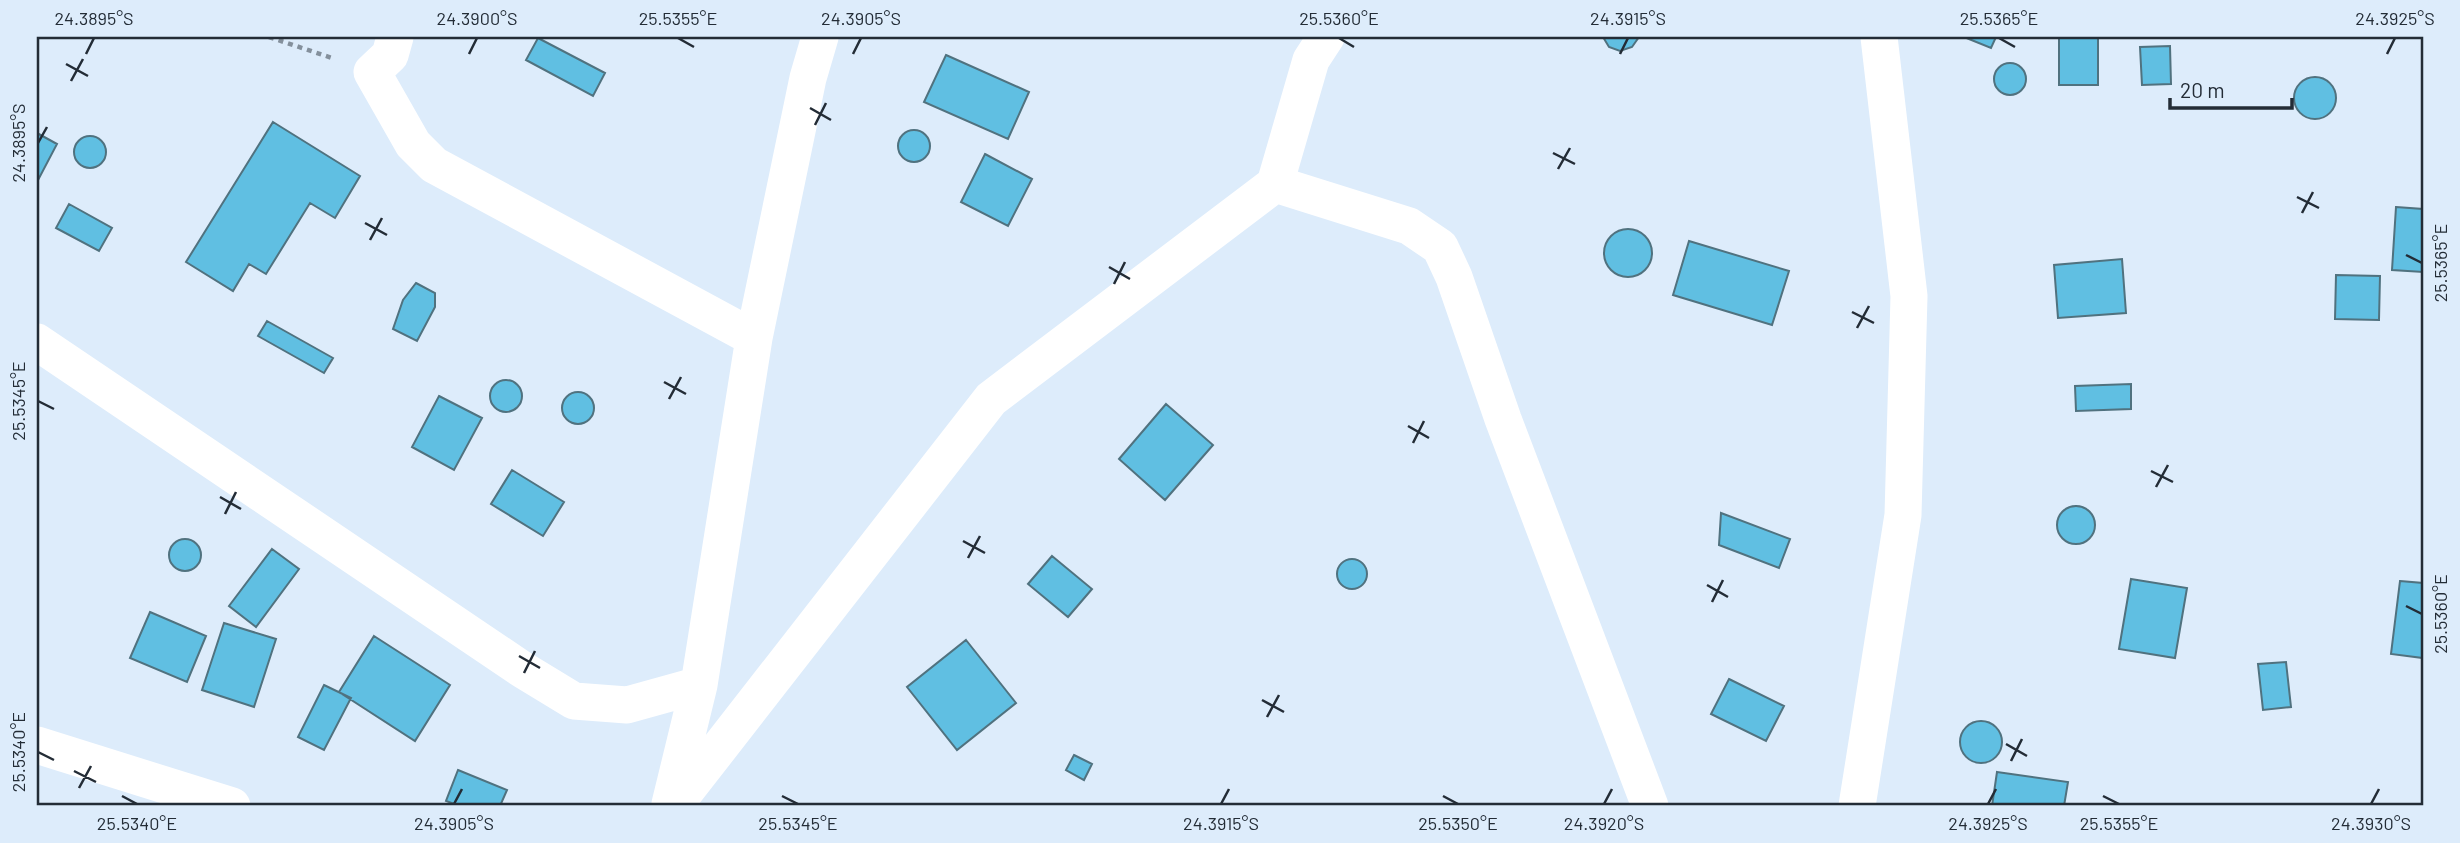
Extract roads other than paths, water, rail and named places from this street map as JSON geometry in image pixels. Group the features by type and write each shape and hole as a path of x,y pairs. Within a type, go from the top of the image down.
{"street":[{"path":"395,37 390,55 372,72 413,144 434,165 754,338"},
{"path":"669,806 699,685 754,338 808,78 820,37"},
{"path":"674,806 991,399 1275,184 1311,60 1326,37"},
{"path":"1857,806 1903,515 1909,296 1879,37"},
{"path":"1275,184 1409,226 1440,247 1454,277 1503,419 1650,806"},
{"path":"37,342 523,670 574,701 627,705 699,685"},
{"path":"37,744 232,806"}]}
